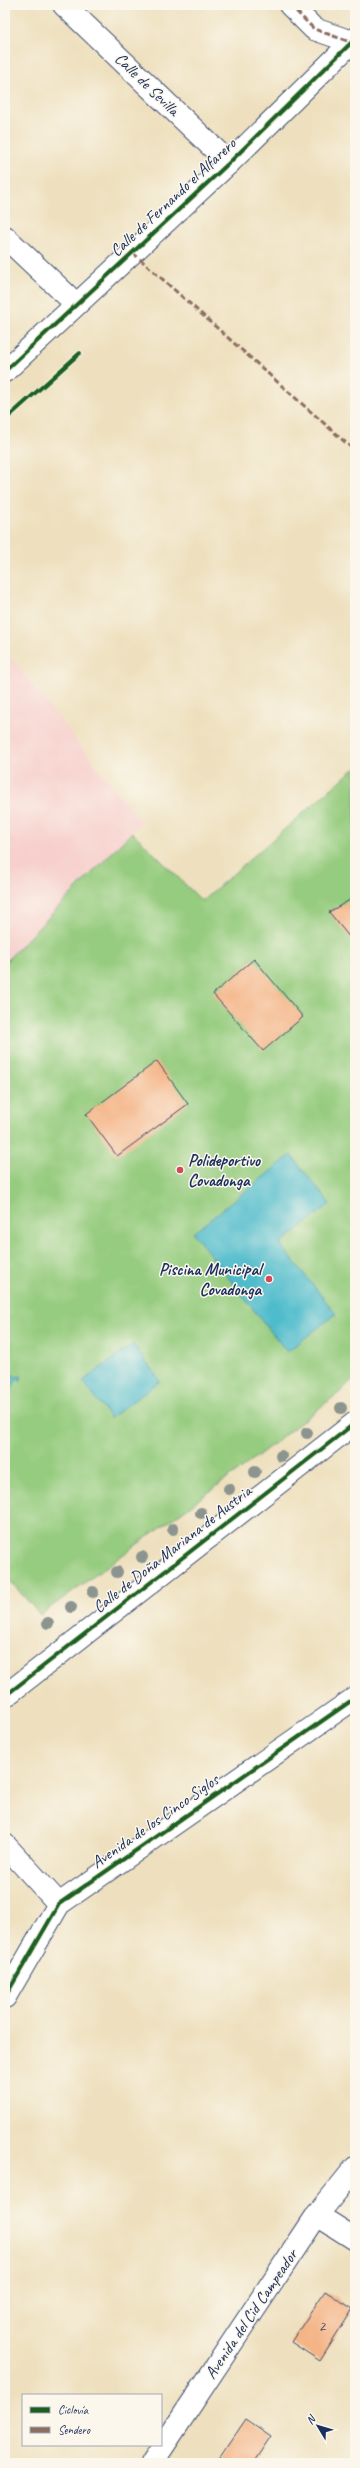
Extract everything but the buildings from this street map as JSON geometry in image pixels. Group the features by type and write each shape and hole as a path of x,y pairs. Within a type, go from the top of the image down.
{"street":[{"name":"Calle de Sevilla","path":"64,5 229,163"},
{"path":"290,5 314,29 353,40"},
{"name":"Calle de Fernando el Alfarero","path":"5,371 229,163 353,40"},
{"path":"5,237 76,304"},
{"name":"Calle de Doña Mariana de Austria","path":"5,1696 355,1423"},
{"name":"Avenida de los Cinco Siglos","path":"5,1997 59,1904 355,1698"},
{"path":"5,1845 59,1904"},
{"name":"Avenida del Cid Campeador","path":"152,2463 317,2215 355,2168"},
{"path":"317,2215 355,2240"}],"shaded area":[{"path":"5,650 141,822 5,962"}],"green space":[{"name":"Polideportivo Covadonga","path":"355,768 355,1377 340,1392 242,1468 40,1615 5,1575 5,962 132,832 202,901"}],"water":[{"name":"Piscina Municipal Covadonga","path":"291,1155 330,1204 280,1244 336,1314 287,1352 193,1233"},
{"path":"133,1344 160,1381 110,1418 83,1381"},
{"path":"5,1364 15,1377 21,1376 21,1380 15,1381 10,1393 5,1398"}],"marked path":[{"path":"290,5 314,29 353,43"},
{"path":"133,253 355,451"}],"cycle path":[{"path":"5,371 229,163 355,39"},
{"path":"5,420 80,353"},
{"path":"5,1696 355,1423"},
{"path":"5,1997 59,1904 355,1698"}],"place":[{"name":"Polideportivo Covadonga","path":"180,1170"},
{"name":"Piscina Municipal Covadonga","path":"269,1279"}]}
